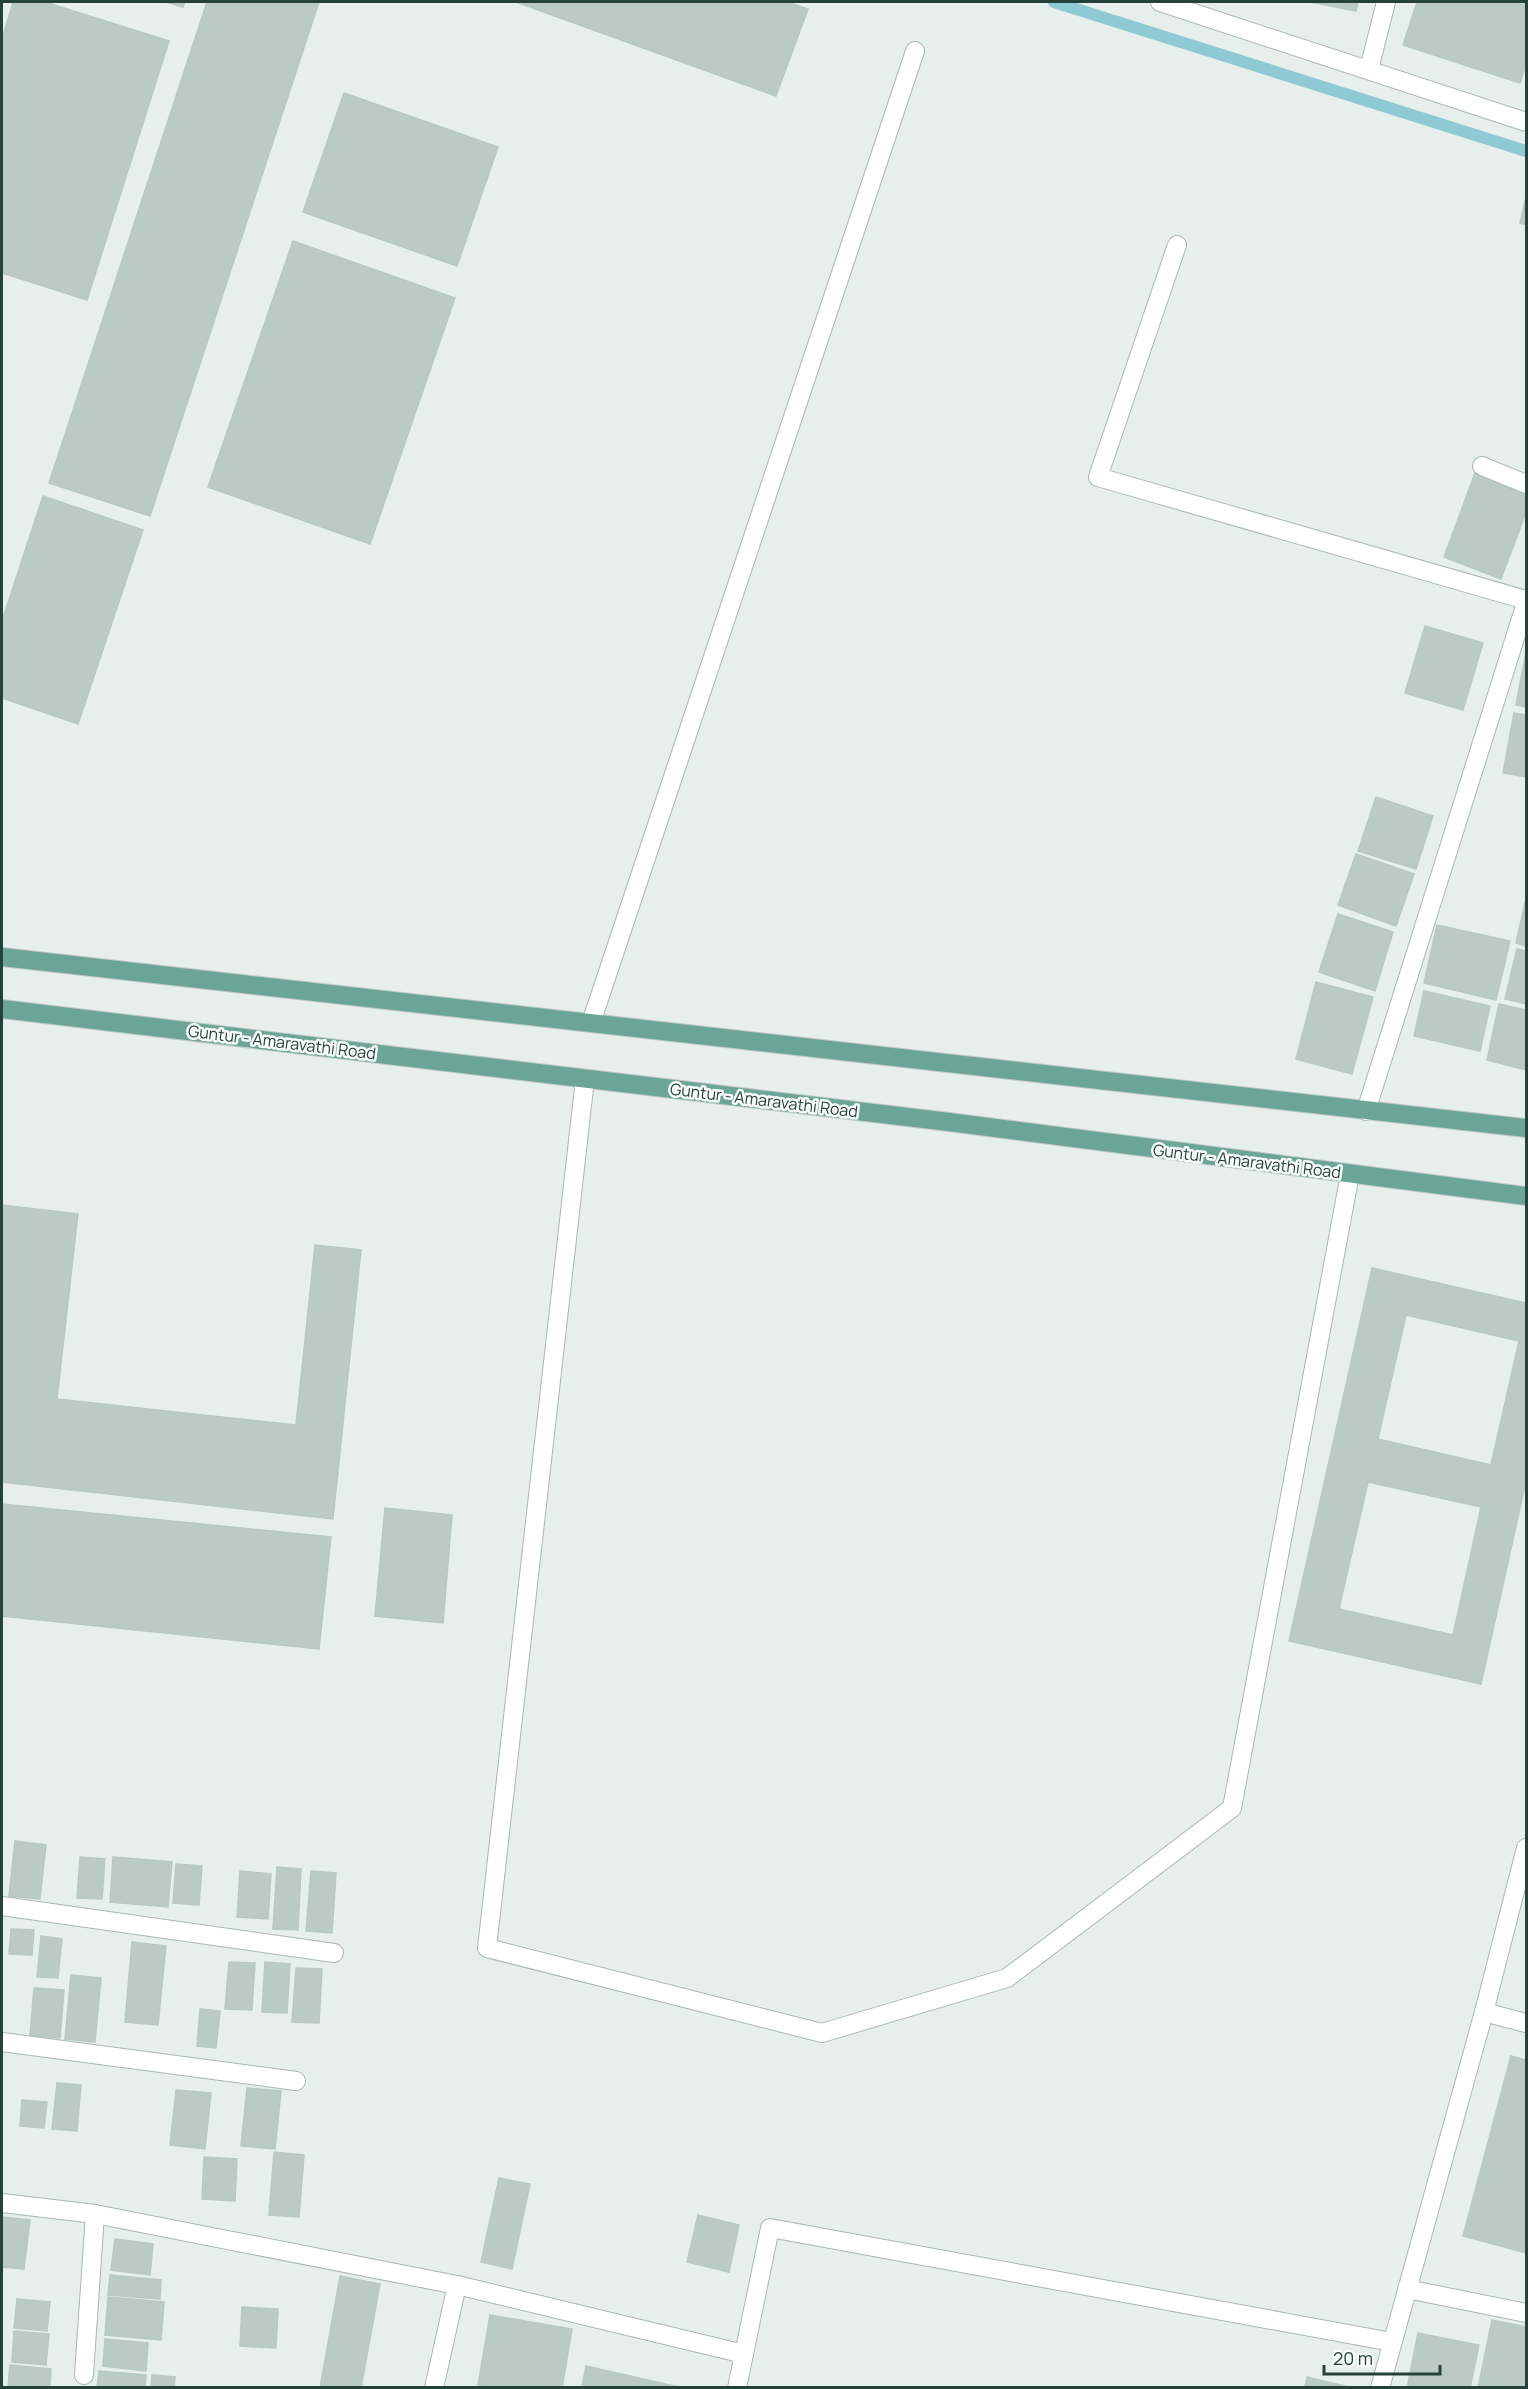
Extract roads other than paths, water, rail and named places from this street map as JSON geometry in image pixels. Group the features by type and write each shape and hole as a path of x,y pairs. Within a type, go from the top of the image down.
{"main road":[{"path":"2,957 1527,1128"},
{"name":"Guntur - Amaravathi Road","path":"2,1009 949,1122 1527,1196"}],"street":[{"path":"1160,2 1527,122"},
{"path":"1369,69 1386,2"},
{"path":"591,1023 915,51"},
{"path":"1177,245 1098,477 1527,602 1366,1111"},
{"path":"1482,466 1527,484"},
{"path":"585,1079 487,1947 822,2033 1008,1978 1232,1808 1350,1174"},
{"path":"1380,2388 1527,1848"},
{"path":"2,1906 334,1953"},
{"path":"1484,2012 1527,2024"},
{"path":"2,2042 296,2081"},
{"path":"2,2203 95,2214 457,2285 744,2354"},
{"path":"84,2375 95,2214"},
{"path":"737,2388 770,2228 1392,2342"},
{"path":"435,2388 457,2285"},
{"path":"1407,2289 1527,2313"}],"waterway":[{"path":"1054,2 1526,151"}]}
